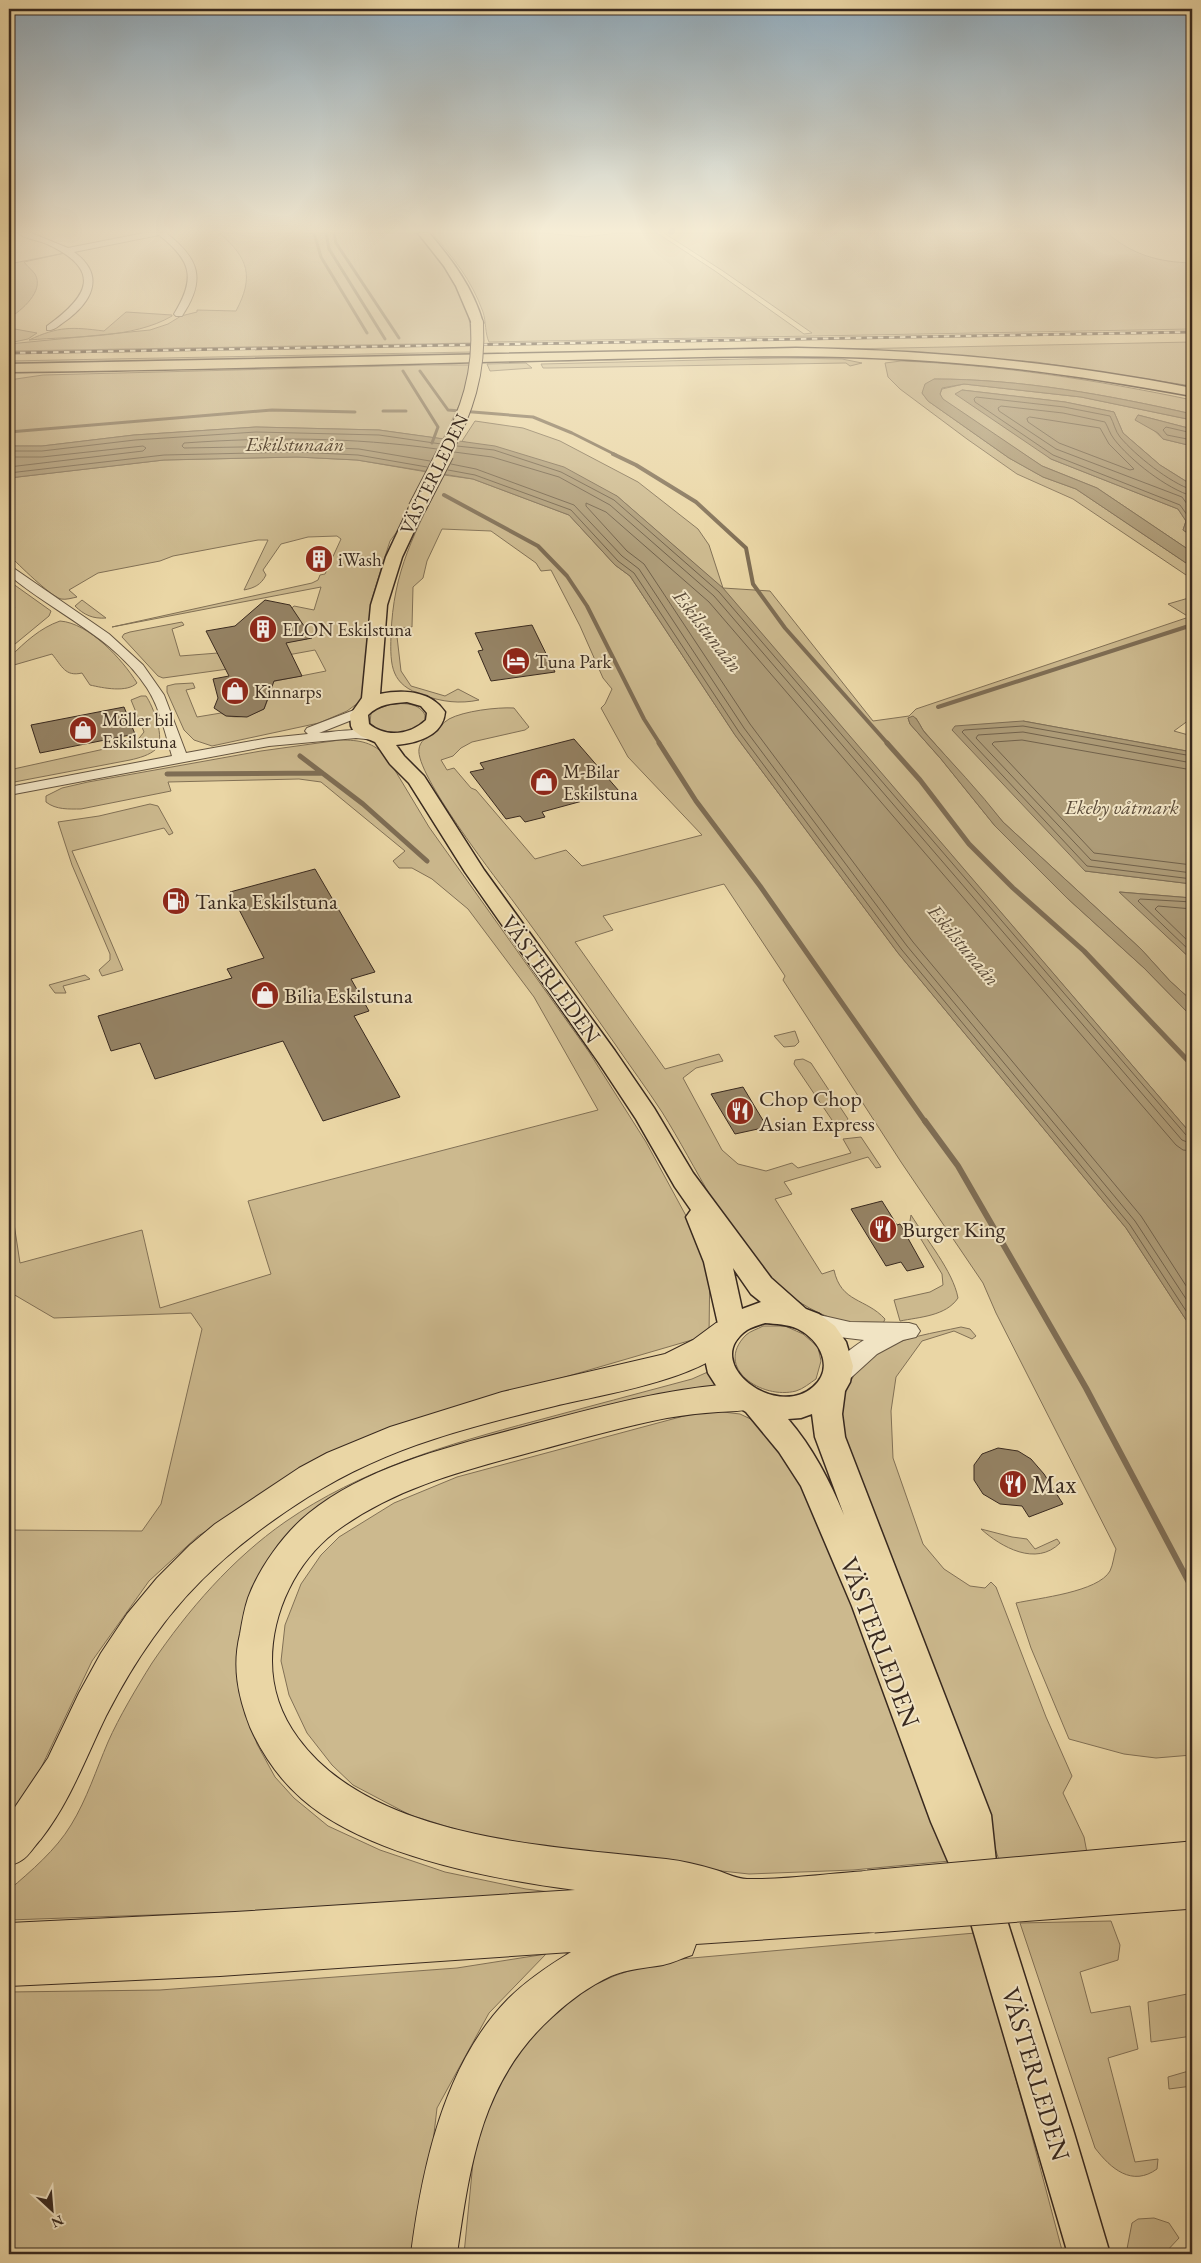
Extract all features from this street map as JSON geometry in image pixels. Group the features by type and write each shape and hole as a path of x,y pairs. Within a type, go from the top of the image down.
{"highway":[{"path":"9,1846 39,1808 56,1780 74,1747 92,1706 128,1644 165,1596 201,1557 257,1513 313,1476 390,1442 484,1412 670,1365 703,1350 729,1328"},
{"path":"733,1910 686,1883 586,1872 475,1853 384,1826 351,1809 317,1787 279,1746 262,1712 255,1685 253,1660 256,1630 269,1591 288,1558 317,1526 352,1501 392,1480 433,1465 577,1426 660,1406 725,1398 750,1400"},
{"path":"871,1902 1094,1872 1192,1862"},
{"path":"9,1944 1192,1888"},
{"path":"9,1965 220,1955 733,1910"},
{"path":"434,2254 444,2184 454,2142 467,2102 485,2064 508,2030 535,2001 565,1977 595,1962 634,1949 673,1942 733,1910"}],"main road":[{"name":"VÄSTERLEDEN","path":"479,339 478,361 467,406 394,557 386,581 379,605 371,698 358,718 360,726 378,736 416,780 475,872 607,1057 645,1114 684,1180 762,1286 803,1317"},
{"path":"9,368 598,356 858,353 927,356 1042,367 1192,392"},
{"name":"VÄSTERLEDEN","path":"377,640 381,648 386,674 400,693 431,705 437,716 432,726 414,740 416,780"},
{"path":"364,709 378,701 392,698 414,698"},
{"path":"378,736 396,738 418,735"},
{"name":"VÄSTERLEDEN","path":"684,1180 718,1262 729,1328"},
{"path":"763,1312 784,1312 803,1317 822,1329 834,1344 839,1362 833,1382 817,1399 800,1406 778,1408 750,1400 729,1384 720,1366 718,1353 720,1343 729,1328 742,1318 763,1312"},
{"name":"VÄSTERLEDEN","path":"833,1382 827,1414 830,1437 973,1815 981,1893"},
{"name":"VÄSTERLEDEN","path":"750,1400 790,1443 813,1479 868,1606 949,1822 981,1893 1054,2133 1088,2254"}],"street":[{"path":"9,569 38,593 108,638 140,668 161,704 180,758"},
{"path":"9,791 270,742 304,734 364,709"},
{"path":"270,742 356,734 378,736"},
{"path":"803,1317 833,1329 865,1334 910,1331 869,1347 852,1360 833,1382"}],"shaded area":[{"path":"9,339 29,339 28,339 9,343"},
{"path":"63,339 471,339 472,343 9,351 9,344"},
{"path":"488,339 673,339 489,342"},
{"path":"1192,342 1192,386 1036,362 848,349"},
{"path":"470,352 470,355 9,363 9,361"},
{"path":"784,358 842,359 862,363 850,366 846,363 548,368 543,368 541,364"},
{"path":"901,361 1048,374 1192,400 1192,414 1064,389 999,382 934,379 922,393 928,401 1009,458 1043,477 1076,489 1192,567 1192,579 1073,499 1017,474 900,389 888,377 885,363"},
{"path":"526,363 532,368 490,371 487,364"},
{"path":"471,365 463,397 443,439 379,430 256,427 134,435 42,446 9,446 9,380 43,375"},
{"path":"964,384 1081,397 1192,420 1192,429 1138,415 1163,439 1192,446 1192,485 1160,465 1123,433 1114,412 1065,402 962,390 1051,459 1178,509 1186,521 1183,530 1192,536 1192,552 1097,488 1042,466 942,399 940,394 942,389"},
{"path":"475,421 523,428 560,441 638,482 698,529 709,545 723,588 770,591 873,721 909,716 916,709 1189,617 1168,604 1192,597 1192,721 1189,720 1174,731 1192,736 1192,752 1023,721 1085,871 1192,884 1192,898 1120,892 1192,960 1192,1001 1170,981 1141,949 1003,822 923,730 916,718 908,718 910,724 995,826 1067,898 1144,968 1192,1017 1192,1135 722,588 617,496 462,441"},
{"path":"297,457 357,460 427,472 399,529 390,541 372,599 368,629 366,692 358,703 347,711 319,723 212,746 194,740 184,730 167,692 167,686 193,683 195,688 186,690 197,717 221,713 232,717 248,715 264,709 268,699 250,686 326,671 315,650 228,666 228,669 163,678 158,676 122,637 130,632 182,622 184,625 172,629 180,656 218,653 307,639 310,635 301,622 295,620 274,624 294,606 314,610 321,587 112,627 312,583 318,580 320,575 325,574 341,539 337,536 308,537 281,544 263,570 266,575 262,581 254,587 244,590 268,540 258,540 173,556 160,561 98,573 69,590 77,597 65,599 61,599 49,592 9,555 9,478 164,460"},
{"path":"444,475 473,479 569,515 615,565 630,576 735,735 898,953 1126,1228 1192,1329 1192,1755 1156,1758 1124,1754 1069,1739 1031,1648 1016,1603 1067,1593 1093,1584 1110,1571 1116,1549 996,1313 983,1283 901,1162 783,980 785,976 724,884 603,916 613,930 575,942 665,1069 719,1054 723,1061 696,1068 683,1078 722,1150 738,1164 766,1171 792,1163 798,1168 851,1153 843,1139 861,1137 881,1167 876,1168 868,1157 784,1182 792,1194 775,1199 822,1274 834,1270 837,1281 842,1289 878,1312 885,1319 882,1326 852,1324 823,1315 809,1308 772,1280 755,1262 712,1199 656,1103 552,954 474,849 429,780 421,762 419,749 426,738 455,716 481,710 514,708 529,727 525,730 472,742 461,748 453,756 441,760 447,770 454,768 471,788 476,790 535,859 566,850 582,866 702,835 628,757 601,708 612,689 603,678 580,626 551,570 541,571 536,563 491,531 442,529 427,561 423,578 413,587 412,627 396,628 401,671 411,686 445,696 458,689 479,700 451,702 437,699 412,691 399,680 392,665 391,656 396,591 407,552"},
{"path":"9,581 51,611 49,616 9,649 9,610 15,608 9,600"},
{"path":"82,600 106,618 89,616 82,612 75,606"},
{"path":"60,621 71,623 93,635 114,654 137,683 121,689 90,685 82,673 76,674 64,670 52,654 14,665 10,657 16,651 39,632"},
{"path":"146,696 152,707 159,730 159,744 154,751 130,760 9,783 9,770 136,742 144,732 131,700"},
{"path":"392,704 415,706 425,715 425,720 413,729 398,733 382,731 370,723 371,713 376,709"},
{"path":"340,740 366,743 377,748 387,757 429,827 589,1052 646,1142 710,1260 709,1335 445,1412 346,1447 198,1536 149,1581 92,1661 41,1768 9,1821 9,1530 142,1531 161,1504 202,1329 191,1313 54,1318 13,1294 9,1291 9,1191 20,1263 142,1230 160,1308 271,1274 248,1201 598,1110 534,997 468,909 432,879 412,868 399,868 393,861 405,851 321,782 299,779 168,782 171,791 81,809 58,808 46,802 46,796 62,788 88,782 261,751"},
{"path":"150,804 158,806 173,833 169,835 164,828 72,851 123,970 102,976 99,970 110,960 110,954 72,865 58,822 99,816"},
{"path":"85,975 90,979 63,986 66,993 55,993 49,985"},
{"path":"795,1031 799,1042 795,1046 784,1047 774,1036"},
{"path":"803,1059 811,1063 848,1119 845,1123 834,1123 794,1064 795,1060"},
{"path":"911,1215 945,1266 958,1298 947,1309 940,1312 900,1321 894,1300 930,1292 943,1285 942,1274 910,1221"},
{"path":"763,1326 785,1326 803,1334 818,1347 821,1361 816,1379 799,1390 783,1393 769,1391 746,1379 738,1370 735,1359 737,1347 746,1335"},
{"path":"961,1327 970,1329 976,1336 972,1339 954,1331 922,1341 896,1377 891,1411 893,1458 923,1544 944,1569 970,1586 985,1588 991,1582 996,1587 1046,1717 1072,1776 1063,1793 1084,1837 1088,1858 1001,1866 956,1732 845,1450 840,1427 841,1409 851,1380 864,1363 879,1351 898,1342"},
{"path":"710,1371 718,1384 716,1387 697,1388 465,1448 297,1536 246,1712 257,1744 275,1777 294,1798 328,1826 380,1850 445,1872 526,1889 605,1899 9,1920 9,1890 51,1852 71,1825 87,1795 112,1732 152,1663 212,1586 247,1552 285,1522 343,1488 374,1473 437,1449 692,1379"},
{"path":"715,1411 740,1414 759,1423 801,1473 950,1861 853,1870 749,1874 567,1854 478,1836 410,1815 353,1785 332,1765 307,1733 289,1695 281,1661 285,1625 301,1584 321,1555 339,1537 394,1503 457,1477 695,1413"},
{"path":"981,1529 1027,1539 1035,1549 1057,1539 1060,1543 1051,1550 1030,1554 1008,1548"},
{"path":"1111,1921 1120,1945 1118,1960 1080,1972 1091,2013 1130,2006 1138,2049 1108,2058 1135,2162 1158,2159 1157,2169 1139,2176 1131,2176 1115,2169 1095,2148 1020,1923"},
{"path":"975,1933 1063,2254 464,2254 474,2152 485,2116 505,2074 522,2046 575,1994 614,1976 658,1961"},
{"path":"546,1954 489,2013 437,2108 420,2254 9,2254 9,1992 160,1990 457,1968"},
{"path":"1192,1993 1192,2036 1151,2042 1148,2002"},
{"path":"1192,2070 1192,2086 1169,2089 1168,2077"},
{"path":"1154,2218 1169,2223 1179,2238 1164,2254 1126,2254 1132,2223 1138,2219"}],"water":[{"path":"934,379 999,382 1064,389 1192,414 1192,420 1081,397 964,384 942,388 940,394 943,399 1042,466 1097,488 1192,552 1192,567 1076,489 1043,477 1009,458 928,401 922,393 925,384"},
{"path":"962,390 1065,402 1114,412 1123,433 1160,465 1192,485 1192,536 1183,530 1186,521 1178,509 1051,459 955,394"},
{"path":"1138,415 1192,429 1192,446 1163,439 1158,433 1135,420"},
{"name":"Eskilstunaån","path":"256,427 379,430 495,446 564,467 617,496 723,588 1192,1135 1192,1329 1126,1228 898,953 735,735 630,576 615,565 569,515 473,479 357,460 297,457 164,460 9,478 9,446 42,446 134,435"},
{"path":"913,716 924,732 1003,822 1141,949 1170,981 1192,1001 1192,1017 1144,968 1067,898 995,826 910,724 908,718"},
{"name":"Ekeby våtmark","path":"1023,721 1192,752 1192,884 1085,871 952,730 955,726"},
{"path":"1119,892 1192,898 1192,960"}],"building":[{"path":"265,600 290,605 312,638 286,643 302,676 274,681 264,709 247,717 226,716 214,708 218,698 213,679 229,676 206,631 235,626"},
{"name":"Tuna Park","path":"532,625 555,672 491,681 478,651 483,650 475,633"},
{"name":"Möller bil Eskilstuna","path":"124,707 135,734 40,753 31,725"},
{"name":"M-Bilar Eskilstuna","path":"574,739 619,791 542,812 545,817 525,822 520,816 506,819 470,772 484,769 480,763"},
{"name":"Bilia Eskilstuna","path":"315,869 375,972 351,979 369,1011 354,1016 400,1097 323,1121 283,1041 155,1079 140,1043 111,1051 98,1016 232,978 227,969 264,958 230,892"},
{"name":"Chop Chop Asian Express","path":"743,1087 767,1127 735,1134 711,1094"},
{"name":"Burger King","path":"882,1201 897,1225 900,1224 924,1267 907,1271 901,1262 886,1266 851,1209"},
{"name":"Max","path":"998,1448 1018,1451 1031,1459 1044,1474 1063,1504 1029,1517 1022,1506 1000,1504 983,1494 974,1480 974,1465 982,1454"}],"waterway":[{"path":"403,371 438,427 432,443"},
{"path":"420,371 448,410 533,417 572,433 616,455"},
{"path":"9,432 272,410 355,412"},
{"path":"383,411 406,411"},
{"path":"613,454 636,465 696,502 746,548 753,584 785,628 888,744"},
{"path":"444,495 538,546 567,576 587,606 644,719 660,744"},
{"path":"938,707 1192,625"},
{"path":"659,743 696,801 760,886 926,1123"},
{"path":"887,743 920,780 969,844 1013,888 1084,951 1192,1065"},
{"path":"300,756 363,804 427,861"},
{"path":"167,774 322,773"},
{"path":"925,1121 958,1166 1086,1388 1192,1588"}],"railway":[{"path":"9,353 820,339"}],"place":[{"name":"iWash","path":"319,559"},
{"name":"ELON Eskilstuna","path":"263,629"},
{"name":"Tuna Park","path":"516,661"},
{"name":"Kinnarps","path":"235,691"},
{"name":"Möller bil Eskilstuna","path":"83,730"},
{"name":"M-Bilar Eskilstuna","path":"544,782"},
{"name":"Tanka Eskilstuna","path":"176,901"},
{"name":"Bilia Eskilstuna","path":"265,995"},
{"name":"Chop Chop Asian Express","path":"740,1111"},
{"name":"Burger King","path":"883,1229"},
{"name":"Max","path":"1013,1484"}]}
